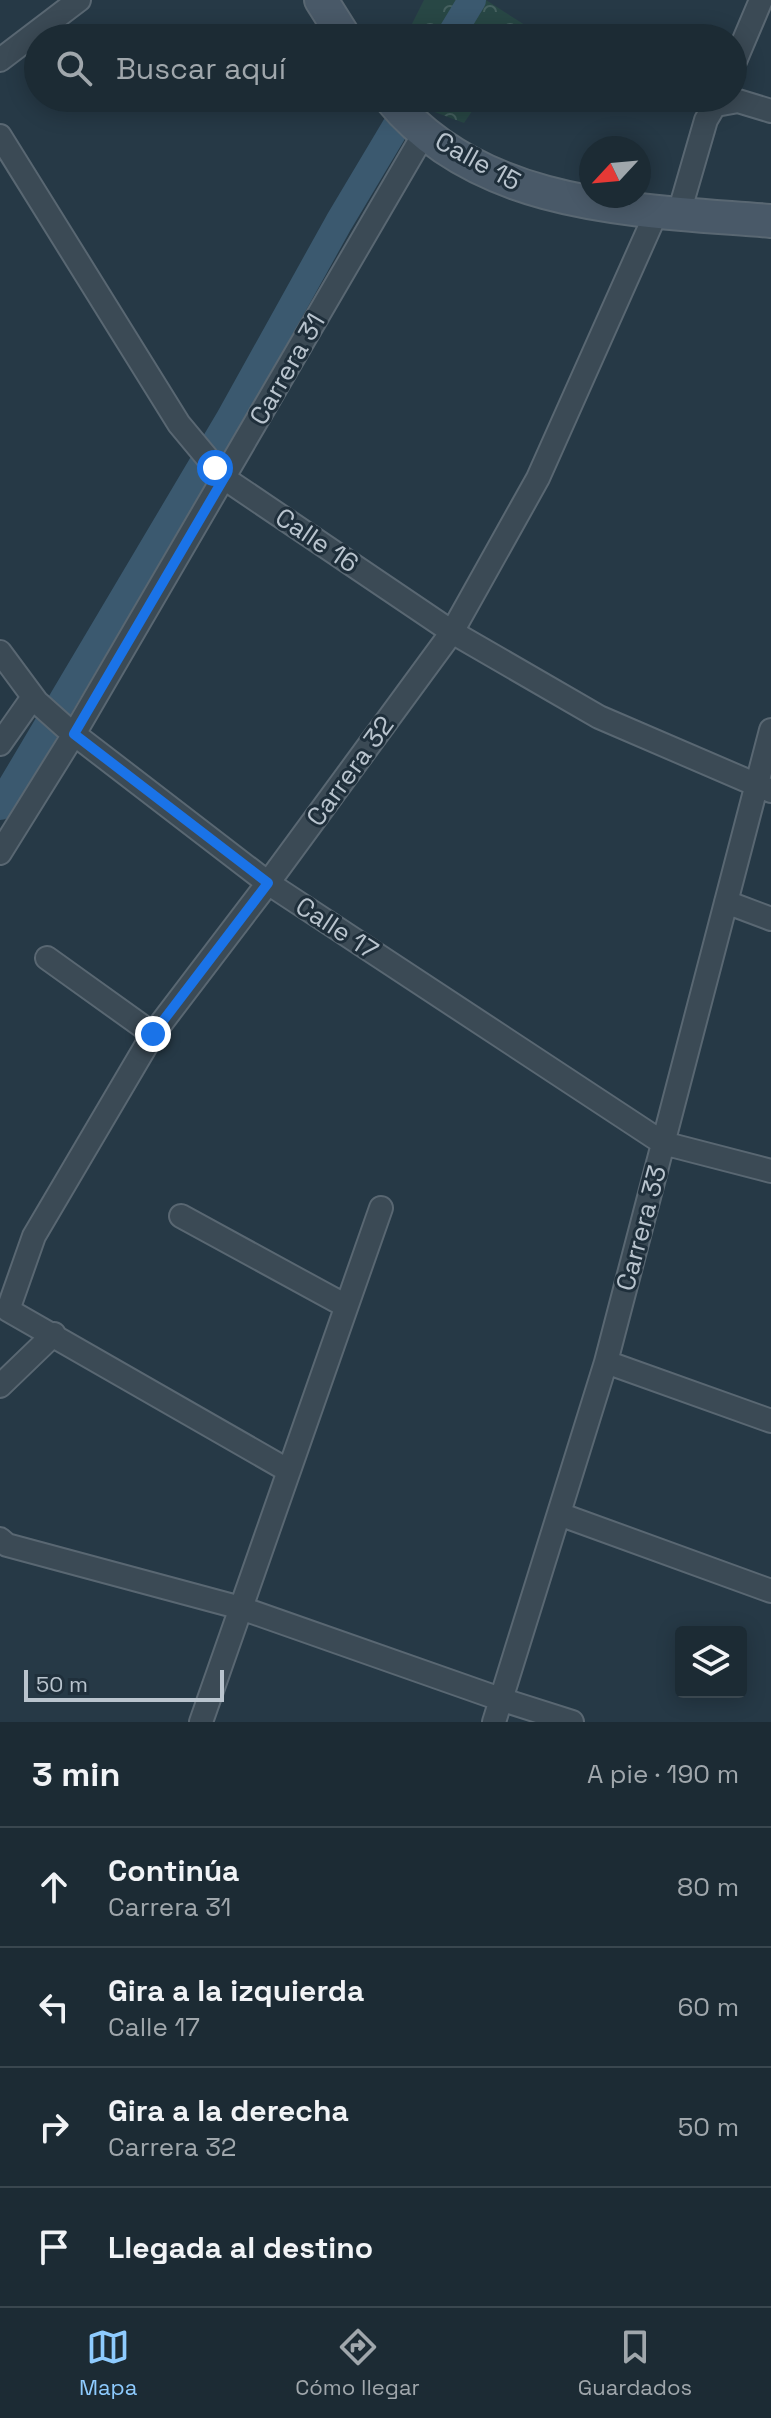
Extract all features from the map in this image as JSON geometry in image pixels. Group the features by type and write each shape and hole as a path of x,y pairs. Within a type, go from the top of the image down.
{"street":[{"path":"47,24 79,0"},
{"path":"321,0 336,24"},
{"path":"747,33 761,0"},
{"path":"0,60 24,42"},
{"path":"747,104 771,111"},
{"name":"Carrera 32","path":"4,1312 34,1236 153,1034 452,632 538,478 668,212 711,112"},
{"name":"Calle 15","path":"407,115 463,159 523,188 573,199 668,212 771,221"},
{"name":"Carrera 31","path":"0,853 219,473 407,115"},
{"name":"Calle 16","path":"0,136 179,424 219,473 452,632 599,717 764,788"},
{"name":"Calle 17","path":"0,652 35,700 69,731 268,883 663,1143 771,1171"},
{"path":"0,744 35,700"},
{"name":"Carrera 33","path":"494,1722 606,1362 726,902 764,788 771,730"},
{"path":"726,902 771,919"},
{"path":"47,958 153,1034"},
{"path":"201,1722 381,1208"},
{"path":"181,1216 346,1306"},
{"path":"4,1312 54,1334 289,1471"},
{"path":"0,1386 54,1334"},
{"path":"606,1362 771,1421"},
{"path":"559,1514 771,1591"},
{"path":"0,1539 7,1545 241,1608 572,1722"}],"green space":[{"path":"424,0 486,0 523,24 412,24"},
{"path":"435,112 471,112 464,123"}],"waterway":[{"path":"457,24 472,0"},
{"path":"0,806 229,420 339,222 405,112"}],"route":[{"path":"153,1034 268,883 74,734 224,478 215,468"}]}
